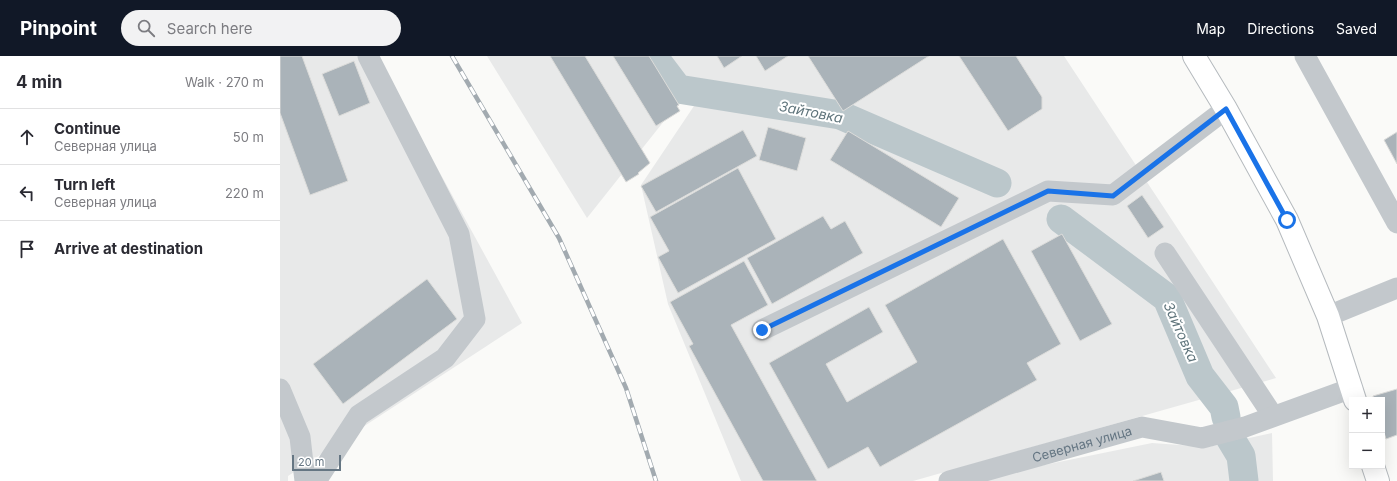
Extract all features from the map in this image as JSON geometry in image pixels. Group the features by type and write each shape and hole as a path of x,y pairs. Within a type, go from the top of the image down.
{"main road":[{"name":"Северная улица","path":"1194,56 1226,109 1287,220 1328,316 1354,394"},
{"path":"1375,469 1378,481"}],"lane":[{"path":"316,481 358,414 445,358 475,319 459,234 368,56"},
{"path":"1305,56 1390,195 1397,223"},
{"path":"762,330 1048,191 1113,196 1226,109"},
{"path":"1165,253 1273,416"},
{"path":"1328,316 1397,288"},
{"path":"280,389 300,438 305,481"},
{"name":"Северная улица","path":"949,481 989,476 1142,427 1202,438 1245,426 1273,416 1354,394"}],"shaded area":[{"path":"280,56 376,56 522,323 288,476 288,481 280,481"},
{"path":"487,56 636,56 672,111 587,218"},
{"path":"664,56 1064,56 1276,378 913,481 741,481 668,304 641,185 696,103"},
{"path":"1272,433 1273,481 965,481 1152,443 1208,447"}],"building":[{"path":"280,56 302,56 348,181 310,195 280,113"},
{"path":"550,56 585,56 650,163 638,173 639,174 626,182"},
{"path":"613,56 649,56 679,105 677,106 680,111 656,126"},
{"path":"717,56 742,56 724,68"},
{"path":"756,56 788,56 765,71"},
{"path":"808,56 929,56 843,111"},
{"path":"959,56 1016,56 1042,97 1042,109 1008,131"},
{"path":"354,61 370,103 339,116 322,74"},
{"path":"768,127 806,138 797,171 759,160"},
{"path":"743,130 757,156 656,212 641,186"},
{"path":"848,131 959,198 941,227 830,160"},
{"path":"1397,132 1397,164 1384,140"},
{"path":"738,168 776,239 678,293 658,257 669,251 650,217"},
{"path":"1142,195 1164,227 1148,238 1127,206"},
{"path":"823,216 831,229 845,221 863,253 772,304 747,258"},
{"path":"1062,234 1112,324 1080,341 1031,251"},
{"path":"1003,239 1061,344 1027,363 1037,380 880,467 868,447 828,469 769,363 869,307 883,332 826,364 847,402 917,362 885,305"},
{"path":"744,261 768,305 731,325 817,481 763,481 689,346 693,344 670,302"},
{"path":"427,279 457,319 343,404 313,364"},
{"path":"1397,389 1397,435 1386,439 1385,397 1373,396"},
{"path":"1161,472 1164,481 1133,481"}],"waterway":[{"name":"Зайтовка","path":"653,56 678,89 840,115 997,183"},
{"name":"Зайтовка","path":"1061,219 1167,298 1200,376 1224,407 1226,417"},
{"name":"Зайтовка","path":"1229,436 1241,456 1244,481"}],"railway":[{"path":"452,56 559,238 626,388 656,481"}],"route":[{"path":"762,330 1048,191 1113,196 1226,109 1287,220"}]}
